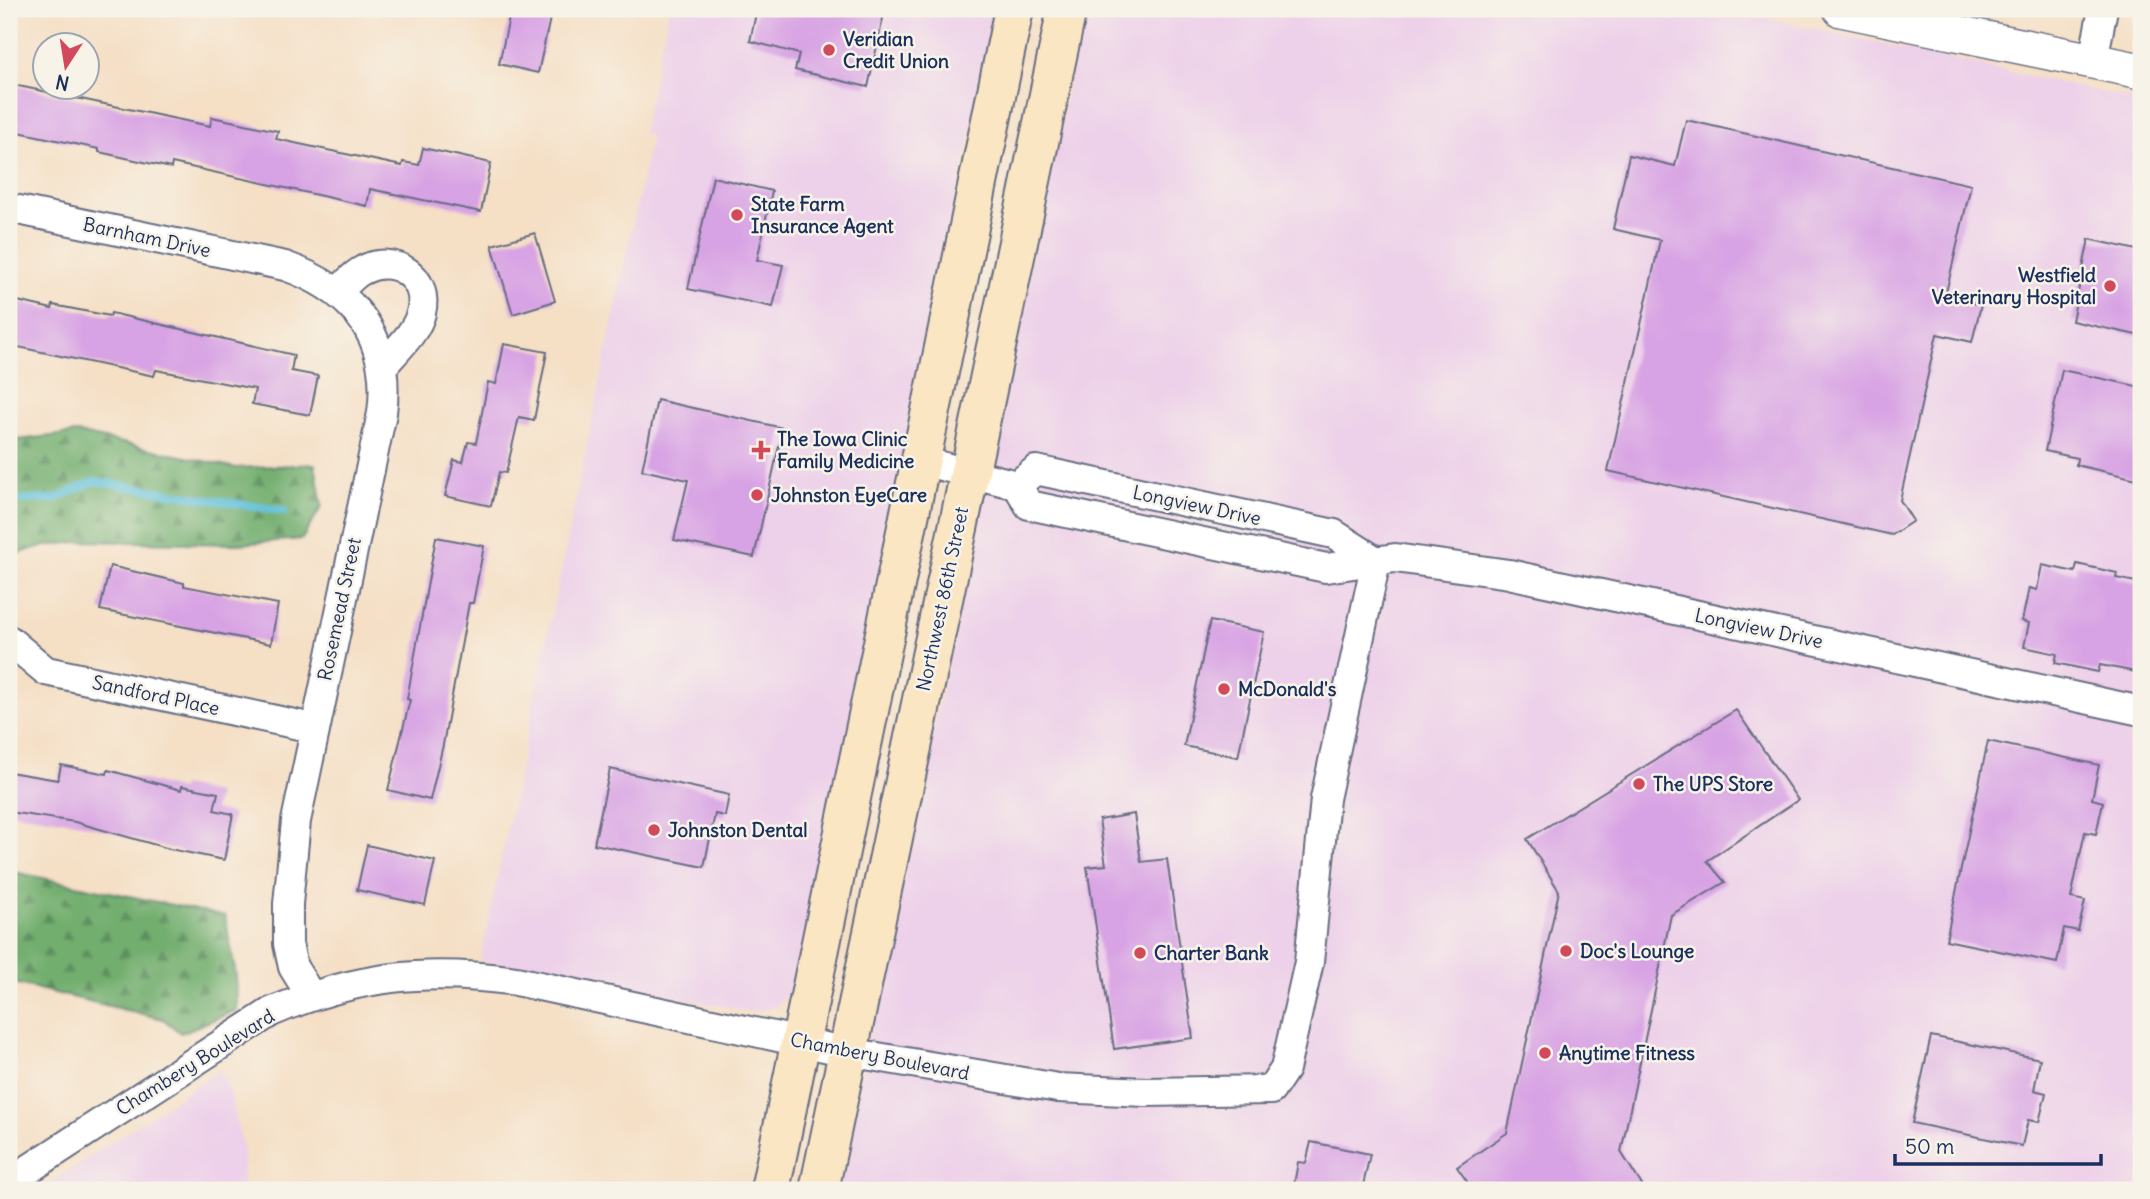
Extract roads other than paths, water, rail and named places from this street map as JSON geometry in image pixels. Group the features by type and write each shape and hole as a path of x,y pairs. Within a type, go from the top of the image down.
{"main road":[{"path":"770,1190 1014,9"},
{"name":"Northwest 86th Street","path":"819,1190 1067,9"}],"street":[{"path":"1841,9 2141,71"},
{"path":"2092,60 2103,9"},
{"name":"Barnham Drive","path":"9,208 285,266"},
{"path":"339,291 363,270 379,265 404,268 420,285 423,302 416,327 383,366"},
{"name":"Rosemead Street","path":"285,266 313,276 339,291 359,312 369,329 383,366 382,413 313,728 296,821 288,904 288,944 293,967 311,996"},
{"name":"Longview Drive","path":"920,461 1017,485 1036,470 1334,534 1376,561 1395,558 1508,573 2141,711"},
{"name":"Chambery Boulevard","path":"9,1182 271,1012 311,996 379,979 417,974 468,974 516,981 848,1052 1058,1088 1146,1093 1271,1090 1286,1069 1309,962 1325,799 1376,561"},
{"name":"Sandford Place","path":"9,640 46,671 313,728"}],"waterway":[{"path":"9,500 55,499 94,481 284,511"}],"place":[{"name":"Veridian Credit Union","path":"829,50"},
{"name":"State Farm Insurance Agent","path":"737,215"},
{"name":"Westfield Veterinary Hospital","path":"2110,286"},
{"name":"The Iowa Clinic Family Medicine","path":"761,450"},
{"name":"Johnston EyeCare","path":"757,495"},
{"name":"McDonald's","path":"1224,689"},
{"name":"The UPS Store","path":"1639,784"},
{"name":"Johnston Dental","path":"654,830"},
{"name":"Doc's Lounge","path":"1566,951"},
{"name":"Charter Bank","path":"1140,953"},
{"name":"Anytime Fitness","path":"1545,1053"}]}
